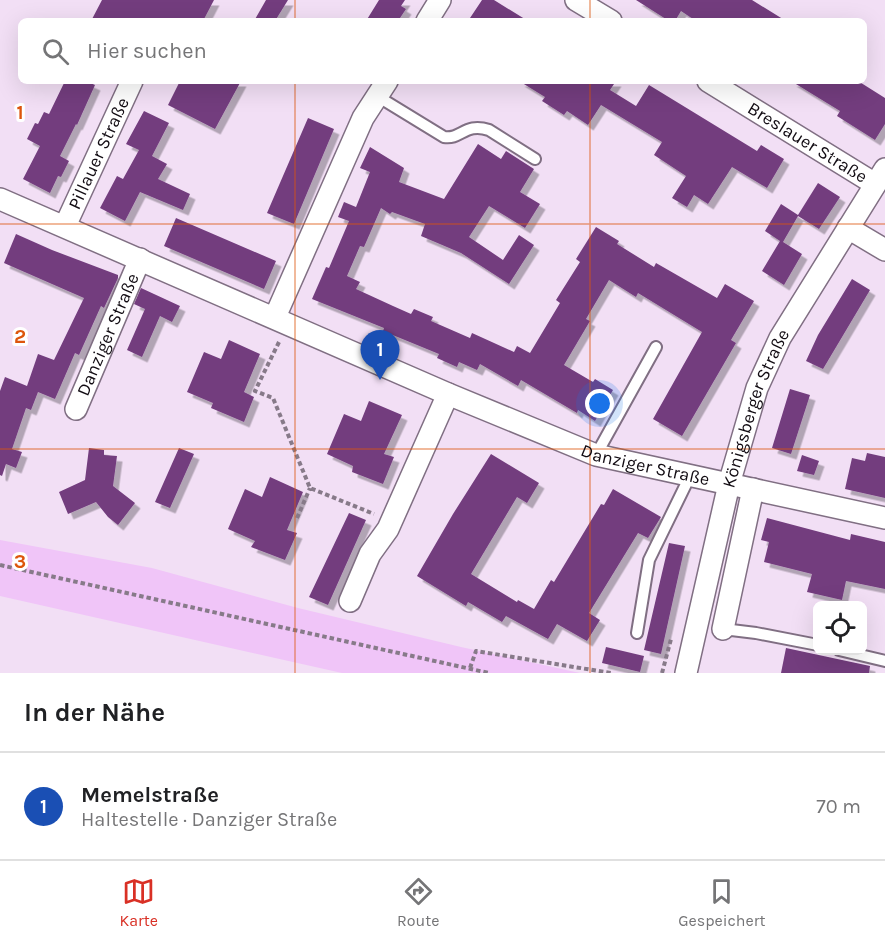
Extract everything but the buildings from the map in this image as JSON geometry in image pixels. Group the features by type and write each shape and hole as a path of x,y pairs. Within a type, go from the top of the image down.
{"street":[{"path":"429,18 440,0"},
{"path":"576,0 605,18"},
{"name":"Pillauer Straße","path":"65,226 131,84"},
{"name":"Breslauer Straße","path":"713,84 880,177"},
{"path":"282,320 363,118 382,89"},
{"name":"Königsberger Straße","path":"687,673 729,484 757,388 780,338 880,177"},
{"name":"Danziger Straße","path":"0,199 448,394 597,454 885,518"},
{"path":"848,228 885,250"},
{"name":"Danziger Straße","path":"76,409 140,259"},
{"path":"350,601 370,554 392,521 448,394"},
{"path":"723,629 753,489"}],"lane":[{"path":"382,89 444,137 449,138 472,127 480,127 489,130 535,159"},
{"path":"597,454 656,347"},
{"path":"637,633 649,560 690,476"},
{"path":"723,629 813,644"},
{"path":"857,655 885,661"}],"path":[{"path":"282,320 255,391 273,398 310,488 392,521"},
{"path":"297,518 310,488"},
{"path":"0,565 489,673"},
{"path":"470,668 476,651 611,673"}],"shaded area":[{"path":"0,540 152,568 298,608 580,673 342,673 0,596"}],"place":[{"name":"Memelstraße","path":"380,380"}]}
